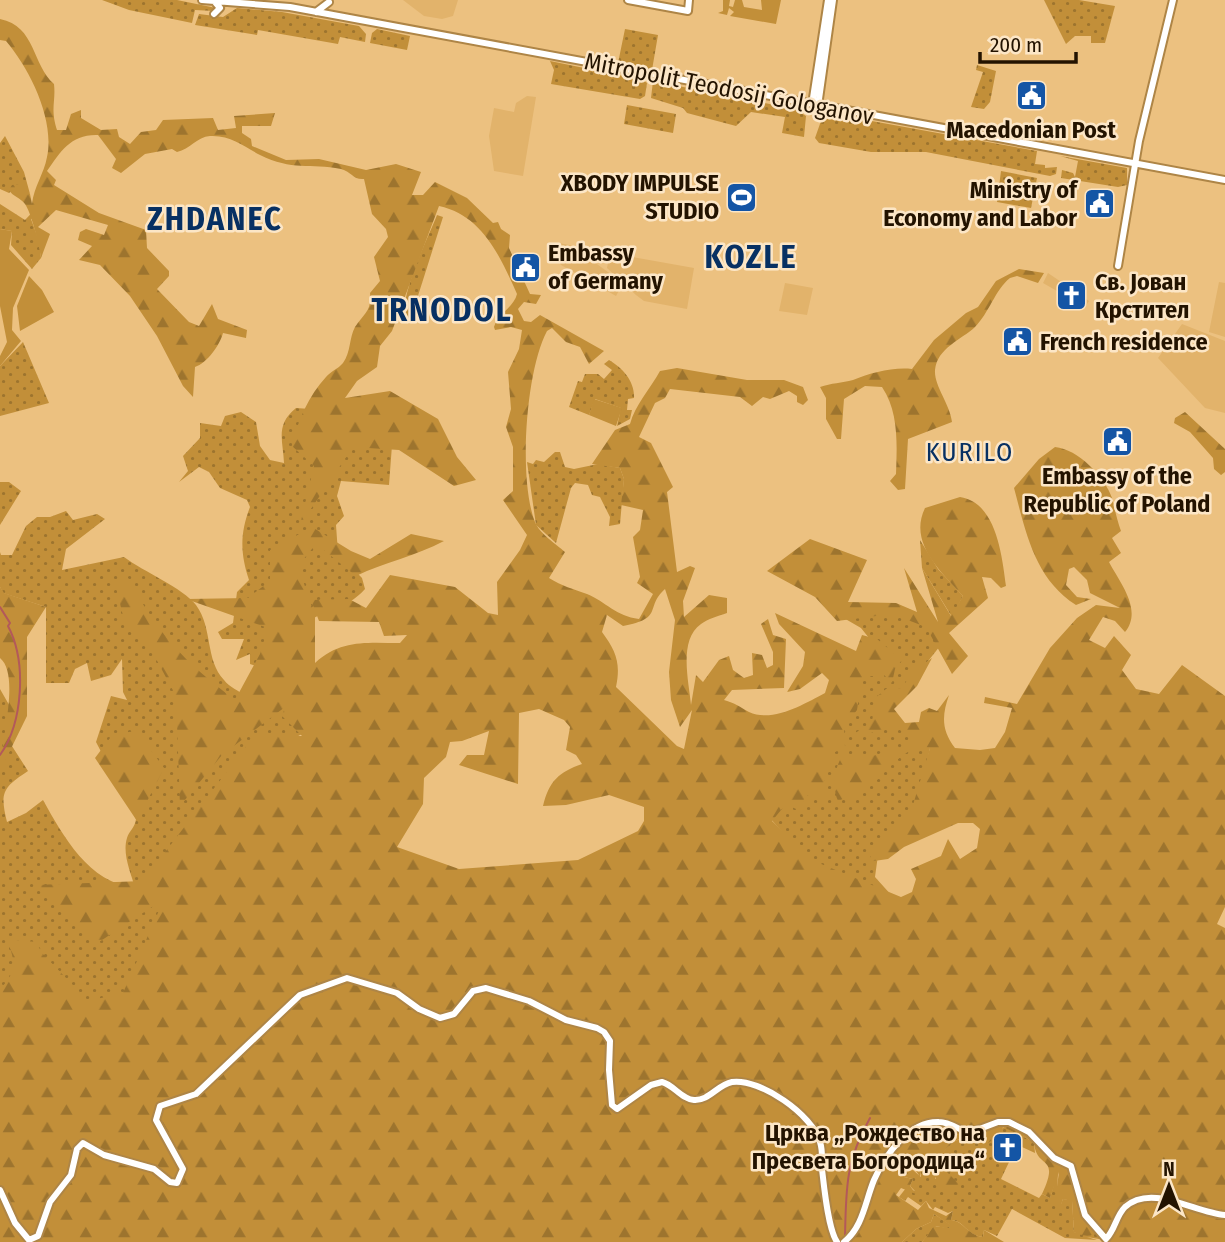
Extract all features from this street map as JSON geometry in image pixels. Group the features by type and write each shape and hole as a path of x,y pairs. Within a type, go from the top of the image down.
{"main road":[{"name":"Mitropolit Teodosij Gologanov","path":"202,0 233,1 314,12 1225,180"},
{"path":"249,0 259,4"},
{"path":"628,0 688,11 690,0"},
{"path":"815,105 828,0"},
{"path":"817,91 833,0"},
{"path":"1118,266 1135,164 1173,0"},
{"path":"214,14 220,8 215,1"},
{"path":"314,12 322,10 330,1"},
{"path":"327,15 330,1"},
{"path":"330,1 339,17"},
{"path":"795,102 817,91"},
{"path":"817,91 837,110"},
{"path":"0,1190 15,1223 29,1241 38,1236 50,1202 71,1175 77,1149 83,1143 104,1156 154,1169 170,1182 177,1183 183,1169 156,1120 160,1106 196,1094 300,995 347,978 397,993 419,1009 440,1018 454,1014 473,991 486,988 529,1001 566,1020 604,1031 610,1041 612,1105 617,1109 651,1085 662,1082 694,1100 705,1099 724,1084 736,1082 754,1085 802,1113 820,1142 825,1191 837,1242"},
{"path":"844,1242 861,1221 875,1178 884,1161 913,1129 941,1122 969,1133 1003,1122 1028,1131 1054,1158 1071,1166 1085,1215 1106,1240 1122,1211 1140,1199 1163,1200 1225,1215"}],"shaded area":[{"path":"403,0 458,0 453,16 442,19 424,16"},
{"path":"527,96 536,97 523,176 494,171 489,136 494,108 514,112 516,103"},
{"path":"559,243 588,249 590,259 623,283 616,296 561,265 557,259"},
{"path":"610,253 694,268 687,309 644,301 607,268"},
{"path":"1048,273 1089,301 1085,307 1043,283"},
{"path":"1219,282 1225,283 1225,337 1209,332"},
{"path":"785,283 813,288 807,315 779,311"},
{"path":"1182,324 1225,341 1225,413 1205,408 1158,358"}],"green space":[{"path":"102,0 177,0 216,8 214,11 195,10 192,23 129,10"},
{"path":"723,0 730,0 729,6 733,7 735,0 742,0 744,7 762,10 761,0 781,0 776,24 730,16 734,12 729,8 727,15 718,13 723,11"},
{"path":"1044,0 1079,0 1115,6 1105,43 1091,43 1091,36 1075,36 1066,44"},
{"path":"237,8 282,12 359,26 366,34 365,42 340,37 338,44 258,30 257,35 195,25 199,14 223,17"},
{"path":"0,19 21,29 27,38 41,67 54,84 57,130 66,130 71,114 81,110 81,118 101,130 117,129 119,137 130,144 141,132 156,130 163,120 213,118 218,130 236,128 234,116 275,113 271,126 242,126 242,133 251,139 252,146 286,160 319,159 366,170 396,164 421,172 412,195 423,195 435,182 467,198 493,223 498,222 501,229 510,235 509,248 530,294 541,295 536,304 524,302 518,309 524,321 531,322 540,315 604,351 589,364 580,347 566,342 552,328 547,331 529,397 527,480 537,526 565,552 549,578 594,597 617,612 639,619 653,594 637,583 640,577 633,537 640,530 643,510 621,505 624,479 620,468 592,464 615,430 630,424 660,371 677,368 747,380 784,380 803,387 808,400 803,405 797,402 797,396 789,391 770,399 763,397 752,406 740,397 670,389 665,398 655,403 639,437 651,443 673,487 667,492 677,572 690,566 695,568 683,601 684,617 709,595 727,598 727,613 701,624 689,640 687,673 691,705 696,675 703,682 719,660 729,656 733,670 744,678 753,675 752,653 762,655 767,668 773,665 773,652 761,624 768,619 773,635 786,639 784,688 732,690 724,700 749,712 768,715 788,711 825,693 829,680 822,673 800,689 787,692 803,666 805,652 779,624 775,613 856,651 862,635 877,639 902,660 895,669 892,683 884,675 862,677 857,710 844,727 845,747 835,752 824,779 827,801 805,795 802,812 786,804 772,821 814,861 901,897 912,892 916,879 911,869 941,856 948,839 960,859 977,848 980,829 973,823 958,823 904,847 888,859 867,862 888,831 913,805 930,748 921,747 904,754 868,788 838,801 834,785 841,758 869,757 908,745 909,737 895,726 864,735 855,733 872,723 875,698 886,689 902,688 912,672 932,658 917,686 894,709 905,723 919,722 921,712 929,708 937,711 949,695 944,722 947,735 955,748 995,748 1005,732 1012,708 984,703 985,697 1017,704 1050,648 1077,618 1096,605 1120,608 1090,593 1087,580 1074,567 1069,569 1066,585 1077,597 1091,599 1076,605 1051,582 1034,554 1014,488 1039,459 1055,447 1073,453 1090,465 1112,498 1121,531 1112,538 1121,553 1109,562 1128,597 1132,615 1125,632 1115,621 1103,617 1089,640 1105,648 1114,636 1131,655 1122,670 1136,689 1159,694 1182,665 1225,696 1225,907 1217,924 1225,928 1225,1242 1104,1242 1105,1239 1097,1231 1087,1236 1074,1232 1072,1201 1063,1199 1061,1205 1055,1201 1059,1172 1050,1198 1042,1194 1049,1173 1048,1167 1036,1151 1034,1142 1003,1127 1001,1134 988,1143 982,1131 957,1140 948,1147 940,1160 959,1184 951,1191 938,1185 934,1171 921,1172 920,1177 913,1166 904,1177 913,1179 910,1186 916,1194 901,1188 896,1195 918,1210 926,1201 929,1208 946,1216 953,1211 951,1220 973,1234 983,1237 984,1230 1004,1242 922,1242 934,1226 950,1228 950,1225 934,1214 931,1222 916,1229 902,1242 0,1242 0,989 10,977 13,966 12,953 6,939 36,942 42,953 88,1001 123,993 164,899 96,944 35,885 143,881 254,736 302,736 282,716 285,707 222,755 180,806 176,696 154,655 124,620 115,583 127,576 173,645 235,700 260,654 268,628 186,599 248,598 270,581 270,550 312,527 351,551 370,559 411,534 444,541 356,576 316,544 298,566 315,616 315,663 345,646 400,643 407,635 384,636 379,622 319,621 311,600 349,599 366,608 390,575 455,587 488,613 498,615 497,582 520,550 527,535 503,500 513,491 513,447 506,427 511,409 508,372 519,349 522,330 511,327 495,330 494,327 517,294 504,265 478,228 467,218 439,206 392,331 380,346 377,367 357,381 345,398 390,391 438,419 457,457 476,480 454,486 399,450 353,447 300,525 314,466 292,446 297,428 314,392 346,359 355,327 369,308 370,293 380,281 374,257 388,237 386,229 372,214 364,179 341,169 292,165 271,160 231,139 217,136 205,137 177,152 172,149 145,154 121,173 112,168 116,159 98,135 81,137 68,145 57,157 47,171 56,180 54,185 99,213 146,230 147,248 169,271 169,276 157,289 189,322 199,326 212,304 218,319 247,330 246,338 223,333 212,353 195,367 193,397 183,386 157,336 130,296 100,265 79,260 92,246 78,240 80,232 86,229 104,235 108,225 56,210 38,227 50,234 41,258 27,208 9,190 12,185 19,184 30,194 32,204 44,169 49,143 44,111 24,66 6,41 0,40","holes":["665,589 675,620 669,672 671,700 680,727 692,710 684,749 677,746 616,687 616,658 602,632 607,615 623,626 644,620 652,612 655,602","539,709 564,720 570,727 566,750 576,755 582,764 567,770 556,779 548,790 543,806 566,805 609,795 644,807 644,821 638,831 578,860 459,869 397,847 423,804 424,778 446,757 450,742 462,741 489,731 484,755 467,755 459,765 518,784 519,713"]},
{"path":"377,29 410,36 407,50 370,43 372,33"},
{"path":"625,29 658,35 652,70 618,63"},
{"path":"550,61 643,80 647,83 645,96 640,99 551,84 554,70"},
{"path":"977,65 996,71 990,102 984,109 971,107 983,72 976,70"},
{"path":"653,81 795,109 806,116 804,137 782,133 785,117 751,112 736,126 687,113 683,108 651,98"},
{"path":"627,105 676,114 673,133 624,124"},
{"path":"833,114 1037,151 1035,164 1045,165 1045,168 1057,167 1056,174 1050,176 926,152 871,152 819,143 815,138 821,121"},
{"path":"5,136 24,172 30,194 16,186 9,193 0,189 0,143"},
{"path":"1060,156 1127,168 1127,185 1118,187 1061,178 1062,170 1073,173 1075,177 1078,161"},
{"path":"1001,171 1037,178 1031,208 997,202"},
{"path":"0,204 25,220 40,204 40,217 31,219 39,241 41,258 32,269 11,245 12,231 0,229"},
{"path":"437,215 443,217 410,321 407,322 405,313 409,285"},
{"path":"0,229 12,231 9,249 29,270 13,308 12,330 21,341 0,366 0,356 7,342 0,306"},
{"path":"1019,269 1044,273 1038,283 1017,276 1010,278 975,327 940,356 935,376 952,422 908,439 905,489 898,490 890,481 896,474 894,418 892,407 882,387 865,386 844,399 841,439 837,439 826,419 826,398 820,387 882,371 912,369 934,340 966,313 978,307 996,281"},
{"path":"29,276 42,290 54,312 20,331 17,306"},
{"path":"23,342 49,403 0,416 0,366"},
{"path":"609,360 627,376 634,392 634,398 628,399 627,410 632,410 630,419 617,426 621,408 595,399 589,415 569,407 578,381 582,382 585,374 598,374 604,379 612,370 604,364"},
{"path":"594,399 622,408 616,426 589,415"},
{"path":"296,408 325,410 393,432 389,485 341,481 337,496 344,516 336,525 338,553 362,578 365,589 344,605 307,622 307,640 332,717 277,748 135,988 96,1018 0,1033 0,689 16,717 10,743 28,771 5,792 7,822 26,813 43,800 79,856 104,877 135,888 126,844 136,819 96,742 111,696 127,700 123,692 122,659 111,675 91,681 87,663 75,669 69,683 46,683 46,607 3,593 0,587 0,552 1,555 12,555 26,526 37,517 50,517 66,511 73,520 97,514 105,519 66,549 62,570 124,557 182,592 201,614 218,672 229,685 246,696 262,668 250,664 250,654 236,660 244,639 222,639 218,632 233,623 237,592 249,580 242,543 250,507 247,500 220,488 209,472 199,467 179,482 188,471 183,456 200,438 200,423 221,426 225,416 241,412 256,422 260,446 270,460 284,463 283,427 289,414"},
{"path":"1185,412 1225,449 1225,472 1221,475 1214,469 1213,458 1190,432 1174,423 1175,418"},
{"path":"555,452 560,452 565,467 574,469 598,464 620,468 624,479 620,524 609,526 610,517 600,497 592,495 588,485 575,483 571,488 556,543 536,525 527,462 544,462"},
{"path":"0,482 9,482 21,491 0,525"},
{"path":"960,497 972,501 989,519 999,546 1006,586 1001,588 991,578 982,577 988,598 949,633 968,656 952,674 926,627 892,614 837,621 815,597 767,571 810,539 867,560 848,602 896,603 917,612 904,568 938,622 922,568 951,616 963,596 929,556 921,533 921,521 925,508"},
{"path":"920,540 938,569 963,596 952,617 922,568"},
{"path":"0,587 4,593 46,607 27,637 27,716 0,771 8,711 9,679 0,658"},
{"path":"896,612 930,628 940,646 906,689 882,698 907,729 930,748 919,800 878,855 875,877 893,897 812,866 770,818 873,643 861,628 842,617"},
{"path":"137,731 164,768 137,821 95,758 113,734"},
{"path":"1004,1127 1034,1142 1035,1153 1013,1143 993,1145 993,1149 1010,1160 1001,1179 1039,1198 1042,1194 1050,1198 1058,1171 1057,1196 1061,1204 1063,1199 1072,1200 1074,1232 1090,1235 1097,1230 1103,1235 1099,1239 1065,1238 1012,1209 997,1236 984,1230 983,1237 977,1236 960,1223 951,1220 953,1211 948,1213 935,1207 933,1210 926,1201 921,1206 908,1197 905,1201 899,1197 906,1188 915,1191 910,1186 913,1179 904,1177 908,1171 913,1170 921,1177 921,1172 934,1171 937,1174 935,1179 947,1172 940,1159 952,1143 983,1131 988,1142"},
{"path":"934,1214 951,1225 949,1229 936,1226 922,1242 902,1242 916,1229 931,1222"}],"waterway":[{"path":"0,607 10,623 8,626 14,641 20,674 18,710 8,742 0,755"},
{"path":"845,1239 848,1177 856,1149 870,1118"}],"place":[{"name":"Macedonian Post","path":"1031,96"},
{"name":"XBODY IMPULSE STUDIO","path":"742,197"},
{"name":"Ministry of Economy and Labor","path":"1100,204"},
{"name":"Embassy of Germany","path":"525,267"},
{"name":"Св. Јован Крстител","path":"1072,296"},
{"name":"French residence","path":"1017,342"},
{"name":"Embassy of the Republic of Poland","path":"1117,442"},
{"name":"Црква „Рождество на Пресвета Богородица“","path":"1008,1147"}],"district":[{"name":"ZHDANEC","path":"215,219"},
{"name":"KOZLE","path":"751,257"},
{"name":"TRNODOL","path":"442,310"},
{"name":"KURILO","path":"970,452"}]}
